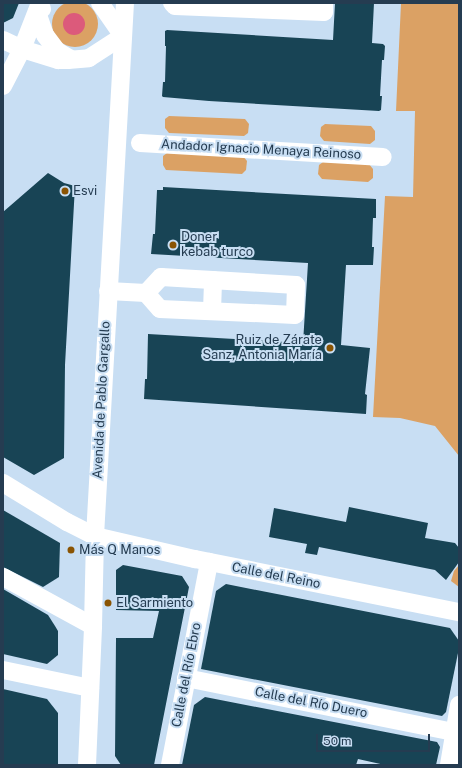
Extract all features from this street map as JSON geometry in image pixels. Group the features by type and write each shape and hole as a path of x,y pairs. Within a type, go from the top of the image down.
{"street":[{"path":"3,40 22,49 52,59 74,60 94,55 123,36 100,3"},
{"name":"Avenida de Pablo Gargallo","path":"87,765 93,626 94,536 125,3"},
{"path":"172,3 175,6 240,6 324,12 324,3"},
{"path":"43,6 45,35 56,51 74,60"},
{"path":"3,86 43,6"},
{"name":"Andador Ignacio Menaya Reinoso","path":"140,143 383,156"},
{"path":"108,291 146,293 160,309 295,315 296,285 161,277 146,293"},
{"path":"212,312 213,280"},
{"name":"Calle del Reino","path":"3,483 67,522 94,536 209,562 459,612"},
{"name":"Calle del Río Ebro","path":"170,765 209,562"},
{"path":"3,577 93,626"},
{"path":"3,670 90,688"},
{"name":"Calle del Río Duero","path":"186,678 457,732"},
{"path":"449,765 457,732 459,705"}],"shaded area":[{"path":"70,1 80,1 88,5 94,11 98,19 98,29 94,37 88,43 80,47 70,47 62,43 56,37 52,29 52,19 56,11 62,5"},
{"path":"401,3 459,3 459,456 435,426 400,418 373,417 385,196 413,197 415,111 396,111"},
{"path":"74,13 82,16 85,24 82,32 74,35 66,32 63,24 66,16"},
{"path":"169,116 245,119 249,124 248,133 244,136 169,133 165,128 165,119"},
{"path":"325,124 371,126 375,131 375,140 370,144 324,141 320,136 321,127"},
{"path":"167,153 243,156 247,161 246,170 242,174 166,170 163,165 163,156"},
{"path":"323,162 369,164 373,169 373,178 368,182 322,179 318,174 319,165"},
{"path":"459,565 459,587 451,581 454,571"}],"building":[{"path":"3,3 19,3 13,18 3,23"},
{"path":"335,3 374,3 372,43 383,44 385,46 384,60 382,60 380,96 382,96 381,110 209,101 162,96 163,82 165,82 165,31 333,40"},
{"path":"48,173 64,183 75,186 65,365 64,458 34,475 3,457 3,212"},
{"path":"163,187 376,199 376,218 373,218 373,265 346,265 341,345 370,348 365,394 367,395 366,414 144,399 145,379 147,379 148,334 303,343 308,263 151,254 153,234 155,234 157,190 163,190"},
{"path":"349,507 428,523 425,538 455,543 459,548 459,562 446,580 435,570 319,547 317,555 305,553 307,544 269,537 274,508 346,522"},
{"path":"3,510 60,543 59,577 43,587 3,567"},
{"path":"123,565 182,576 189,587 154,765 121,765 115,756 116,638 153,638 159,611 116,610 116,570"},
{"path":"226,584 450,628 459,641 459,648 446,712 442,716 201,669 216,591"},
{"path":"3,589 48,615 58,631 58,655 47,664 3,654"},
{"path":"3,689 47,699 58,713 58,765 3,765"},
{"path":"205,697 437,742 440,747 436,765 385,765 358,759 356,765 182,765 194,705"}],"place":[{"name":"Esvi","path":"65,191"},
{"name":"Doner kebab turco","path":"173,245"},
{"name":"Ruiz de Zárate Sanz, Antonia María","path":"330,348"},
{"name":"Más Q Manos","path":"71,550"},
{"name":"El Sarmiento","path":"108,603"}]}
